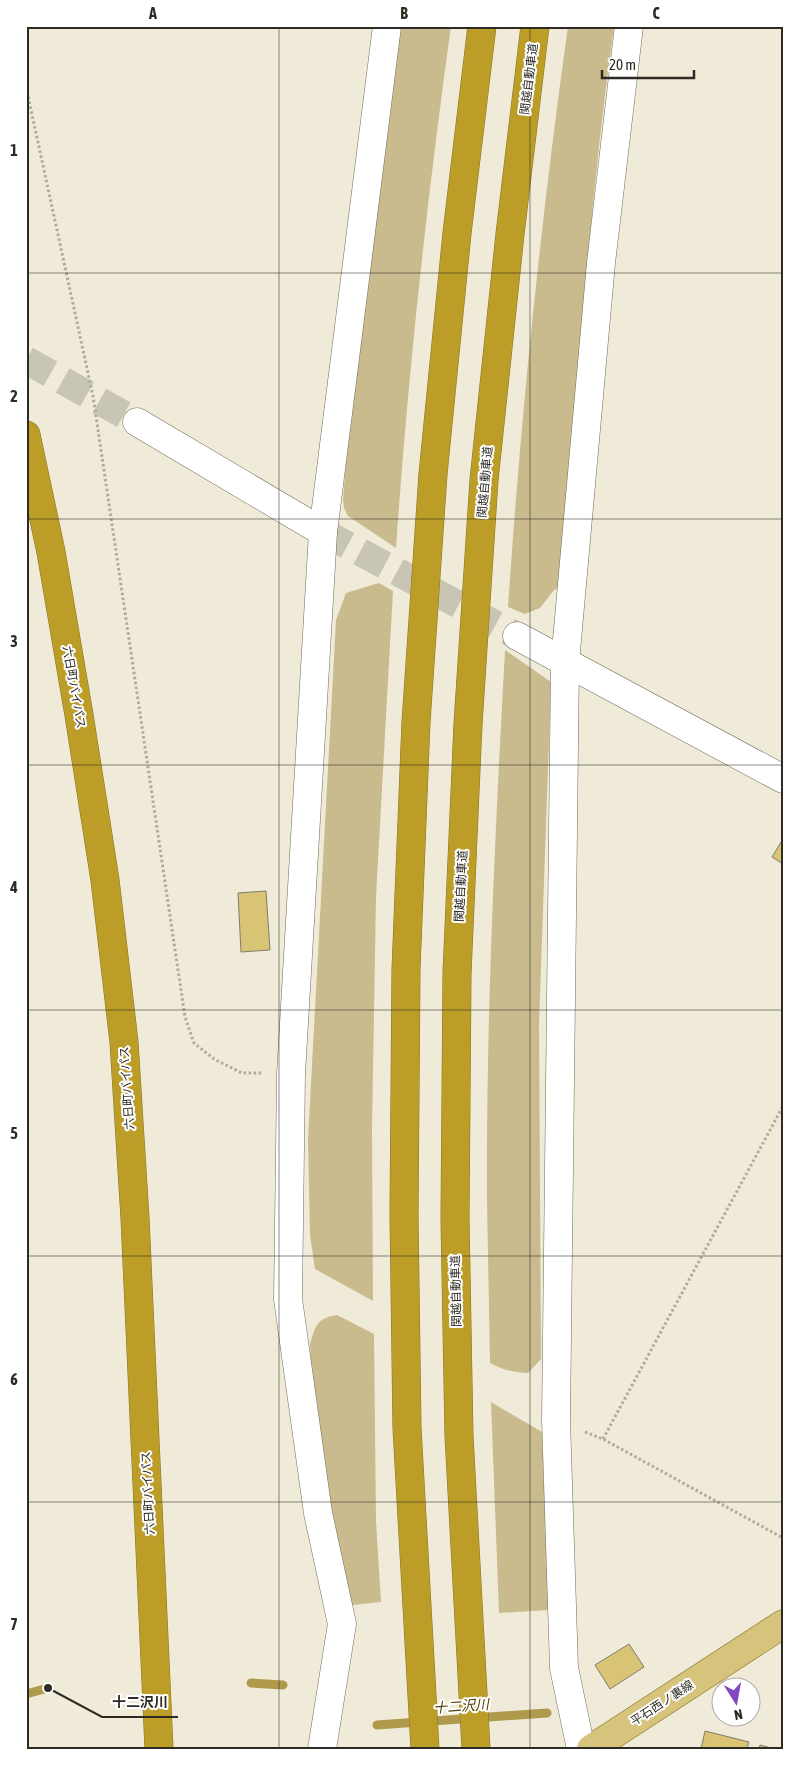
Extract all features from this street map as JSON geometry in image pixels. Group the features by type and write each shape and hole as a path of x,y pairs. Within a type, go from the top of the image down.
{"highway":[{"path":"425,1749 407,1428 404,1215 406,969 416,722 433,474 456,233 482,26"},
{"name":"関越自動車道","path":"476,1749 460,1436 455,1219 457,973 468,724 484,480 510,234 535,26"},
{"name":"六日町バイパス","path":"26,435 51,552 79,714 105,880 124,1042 136,1238 160,1749"}],"main road":[{"name":"平石西ノ裏線","path":"591,1749 783,1624"}],"street":[{"path":"322,1749 342,1624 318,1513 288,1299 290,1074 323,532 387,26"},
{"path":"581,1749 564,1668 556,1420 565,662 601,263 629,26"},
{"path":"137,422 323,532"},
{"path":"517,636 783,779"}],"path":[{"path":"26,87 93,396 185,1017 194,1043 214,1059 242,1072 290,1074"},
{"path":"603,1439 783,1106"},
{"path":"556,1420 603,1439 783,1538"}],"shaded area":[{"path":"400,26 451,26 419,287 406,417 396,548 348,516 344,508 343,499 348,437"},
{"path":"568,26 614,26 590,236 578,376 564,586 554,590 540,608 525,614 508,607 513,534 541,243"},
{"path":"379,583 393,591 376,897 372,1129 373,1301 315,1269 310,1235 308,1139 336,620 346,593"},
{"path":"505,650 551,682 539,1025 541,1359 528,1373 508,1370 490,1363 487,1201 488,1063 495,856"},
{"path":"337,1315 374,1334 376,1521 381,1602 343,1606 317,1473 310,1344 318,1324 325,1319"},
{"path":"491,1402 542,1432 549,1610 499,1613"}],"building":[{"path":"783,839 783,864 772,857"},
{"path":"266,891 270,950 241,952 238,893"},
{"path":"629,1644 644,1667 610,1689 595,1665"},
{"path":"705,1731 749,1742 747,1749 701,1749"},
{"path":"760,1745 775,1749 759,1749"}],"waterway":[{"name":"十二沢川","path":"251,1683 283,1685"},
{"name":"十二沢川","path":"26,1694 48,1688"},
{"name":"十二沢川","path":"377,1725 547,1713"}],"tunnel":[{"path":"26,360 137,422"},
{"path":"323,532 517,636"}],"place":[{"name":"十二沢川","path":"48,1688"}]}
